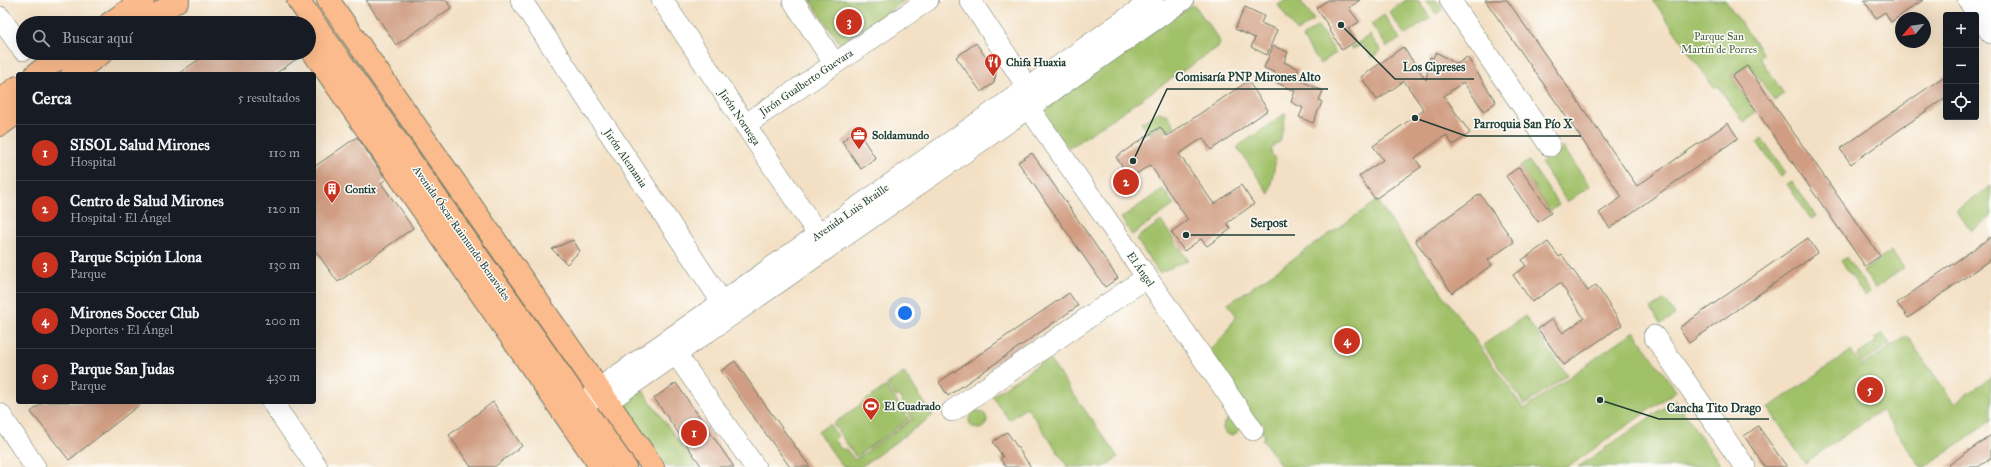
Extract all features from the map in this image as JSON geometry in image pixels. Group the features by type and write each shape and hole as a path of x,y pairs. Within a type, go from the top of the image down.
{"main road":[{"path":"120,16 143,0"},
{"path":"155,16 178,0"},
{"path":"285,0 293,16"},
{"name":"Avenida Óscar Raimundo Benavides","path":"298,0 309,16"},
{"name":"Avenida Óscar Raimundo Benavides","path":"328,0 654,467"},
{"name":"Avenida Óscar Raimundo Benavides","path":"316,26 626,467"},
{"name":"Avenida Óscar Raimundo Benavides","path":"316,56 601,467"},
{"path":"39,72 56,60"},
{"path":"75,72 92,60"},
{"path":"0,100 16,88"},
{"path":"0,125 16,113"}],"street":[{"name":"Jirón Alemania","path":"521,0 727,309"},
{"name":"Jirón Noruega","path":"662,0 818,234"},
{"path":"793,0 834,63"},
{"name":"Jirón Gualberto Guevara","path":"745,125 928,0"},
{"name":"El Ángel","path":"970,0 1029,98 1147,277 1253,430"},
{"name":"Avenida Luis Braille","path":"603,395 1029,98 1153,0"},
{"name":"Avenida Luis Braille","path":"587,446 584,432 586,411 589,403 676,354 727,309 818,234 1183,0"},
{"path":"1450,0 1550,146"},
{"path":"1968,0 1991,33"},
{"path":"1987,0 1991,6"},
{"path":"0,17 16,40"},
{"path":"30,60 37,72"},
{"path":"952,411 1147,277"},
{"path":"1654,336 1745,467"},
{"path":"676,354 755,467"},
{"path":"273,404 317,467"},
{"path":"0,414 35,467"}],"green space":[{"path":"810,0 905,0 840,44"},
{"path":"1286,0 1300,0 1314,20 1297,32 1278,5"},
{"path":"1406,0 1418,0 1430,18 1405,35 1389,12"},
{"path":"1426,0 1436,0 1443,9 1436,14"},
{"name":"Parque San Martín de Porres","path":"1653,0 1725,0 1763,54 1759,57 1784,94 1774,100 1749,64 1731,76 1756,113 1743,122 1718,86 1714,88"},
{"path":"1192,5 1196,7 1218,38 1220,43 1218,47 1069,148 1041,113 1042,106"},
{"path":"1384,15 1400,39 1387,47 1371,24"},
{"path":"1318,26 1336,53 1320,64 1302,37"},
{"path":"1370,35 1381,51 1372,58 1362,44 1352,50 1350,48"},
{"path":"1159,112 1168,115 1175,126 1166,133 1161,125 1149,134 1141,123"},
{"path":"1286,113 1280,142 1275,144 1271,149 1272,156 1276,159 1269,194 1237,147"},
{"path":"1762,138 1786,173 1781,177 1757,142"},
{"path":"1563,147 1590,186 1567,202 1541,163"},
{"path":"1529,161 1559,205 1550,211 1520,166"},
{"path":"1792,181 1816,216 1811,219 1787,184"},
{"path":"1991,186 1991,217 1971,231 1956,210"},
{"path":"1163,189 1174,205 1132,235 1121,218"},
{"path":"1377,201 1524,409 1634,331 1676,391 1568,467 1282,467 1262,439 1265,436 1209,355 1210,350 1227,332 1236,315 1228,304"},
{"path":"1161,221 1188,260 1159,273 1136,239"},
{"path":"1892,251 1904,268 1875,288 1863,271"},
{"path":"1846,257 1870,292 1865,296 1841,261"},
{"path":"1665,300 1675,315 1661,324 1651,309"},
{"path":"1525,316 1567,375 1525,405 1483,345"},
{"path":"1882,333 1890,344 1862,363 1857,355 1876,342 1874,339"},
{"path":"1907,336 1954,403 1991,377 1991,421 1925,467 1921,467 1881,410 1805,463 1768,408 1851,351 1862,366"},
{"path":"1048,358 1118,457 1104,467 1068,467 1027,407 1009,420 992,396"},
{"path":"904,373 933,415 861,467 843,467 818,432 829,424 838,436 834,440 842,450 845,448 855,460 912,419 899,396 896,397 887,384"},
{"path":"639,385 697,467 667,467 621,402"},
{"name":"El Cuadrado","path":"886,386 909,419 856,457 833,424"},
{"path":"1675,400 1722,467 1578,467"},
{"path":"978,411 984,414 987,420 984,426 978,429 972,426 969,420 972,414"},
{"path":"1231,419 1237,421 1239,427 1237,433 1231,435 1225,433 1223,427 1225,421"}],"building":[{"path":"366,0 446,0 451,8 396,45"},
{"path":"1328,0 1360,0 1349,8 1359,22 1348,29 1356,41 1342,50 1329,29 1330,28 1316,8"},
{"path":"1485,0 1507,0 1637,186 1728,123 1738,138 1610,228 1599,213 1622,197"},
{"path":"1864,0 1923,0 1906,12 1895,12 1895,19 1891,22 1885,12 1876,18"},
{"path":"1245,7 1264,16 1261,23 1277,30 1267,55 1251,47 1255,38 1235,29"},
{"path":"976,43 996,72 994,83 981,92 956,57"},
{"path":"1273,46 1288,52 1284,62 1299,69 1295,78 1323,91 1319,100 1322,102 1313,123 1299,117 1303,108 1291,102 1295,91 1275,82 1278,74 1264,68"},
{"path":"1403,47 1426,80 1430,57 1433,58 1436,52 1457,64 1467,57 1496,102 1484,111 1463,82 1444,96 1470,133 1453,145 1446,135 1415,158 1421,167 1375,199 1359,176 1383,160 1373,146 1424,110 1404,81 1377,100 1361,77"},
{"path":"198,60 295,60 278,72 181,72"},
{"path":"1747,66 1880,256 1865,266 1732,76"},
{"path":"1943,77 1943,99 1851,164 1840,149"},
{"path":"1248,81 1268,110 1211,150 1203,138 1179,154 1214,204 1241,185 1254,204 1227,223 1231,229 1207,246 1201,239 1184,251 1171,232 1188,220 1150,165 1130,178 1116,157 1160,127 1167,136"},
{"name":"Soldamundo","path":"857,130 876,159 861,169 842,141"},
{"path":"357,137 386,179 381,183 413,228 338,282 316,252 316,166"},
{"path":"1032,153 1118,278 1105,287 1018,162"},
{"path":"1519,167 1551,213 1538,222 1506,176"},
{"path":"1480,194 1514,242 1488,260 1492,265 1452,293 1415,240"},
{"path":"1991,237 1991,259 1908,318 1897,303"},
{"path":"1808,238 1818,253 1689,343 1679,328"},
{"path":"573,240 580,251 567,264 552,249"},
{"path":"1548,242 1559,257 1562,255 1588,291 1596,285 1622,325 1564,365 1538,329 1552,319 1563,333 1584,318 1560,283 1532,302 1513,275 1526,266 1522,260"},
{"path":"1069,293 1078,306 948,396 939,382"},
{"path":"735,361 810,467 790,467 721,371"},
{"path":"676,383 734,467 702,467 654,398"},
{"path":"493,402 522,446 494,467 471,467 449,435"},
{"path":"41,404 140,404 69,460 31,412"},
{"path":"1758,426 1787,467 1765,467 1744,436"},
{"path":"1007,432 1031,467 1006,467 1000,459 1003,457 993,442"},
{"path":"1991,435 1991,458 1978,467 1946,467"}],"place":[{"name":"Parque Scipión Llona","path":"849,22"},
{"name":"Los Cipreses","path":"1341,25"},
{"name":"Chifa Huaxia","path":"993,77"},
{"name":"Parroquia San Pío X","path":"1415,118"},
{"name":"Soldamundo","path":"859,150"},
{"name":"Comisaría PNP Mirones Alto","path":"1133,161"},
{"name":"Centro de Salud Mirones","path":"1126,182"},
{"name":"Contix","path":"332,204"},
{"name":"Serpost","path":"1186,235"},
{"name":"Mirones Soccer Club","path":"1347,341"},
{"name":"Parque San Judas","path":"1870,390"},
{"name":"Cancha Tito Drago","path":"1600,400"},
{"name":"El Cuadrado","path":"871,421"},
{"name":"SISOL Salud Mirones","path":"694,433"}]}
